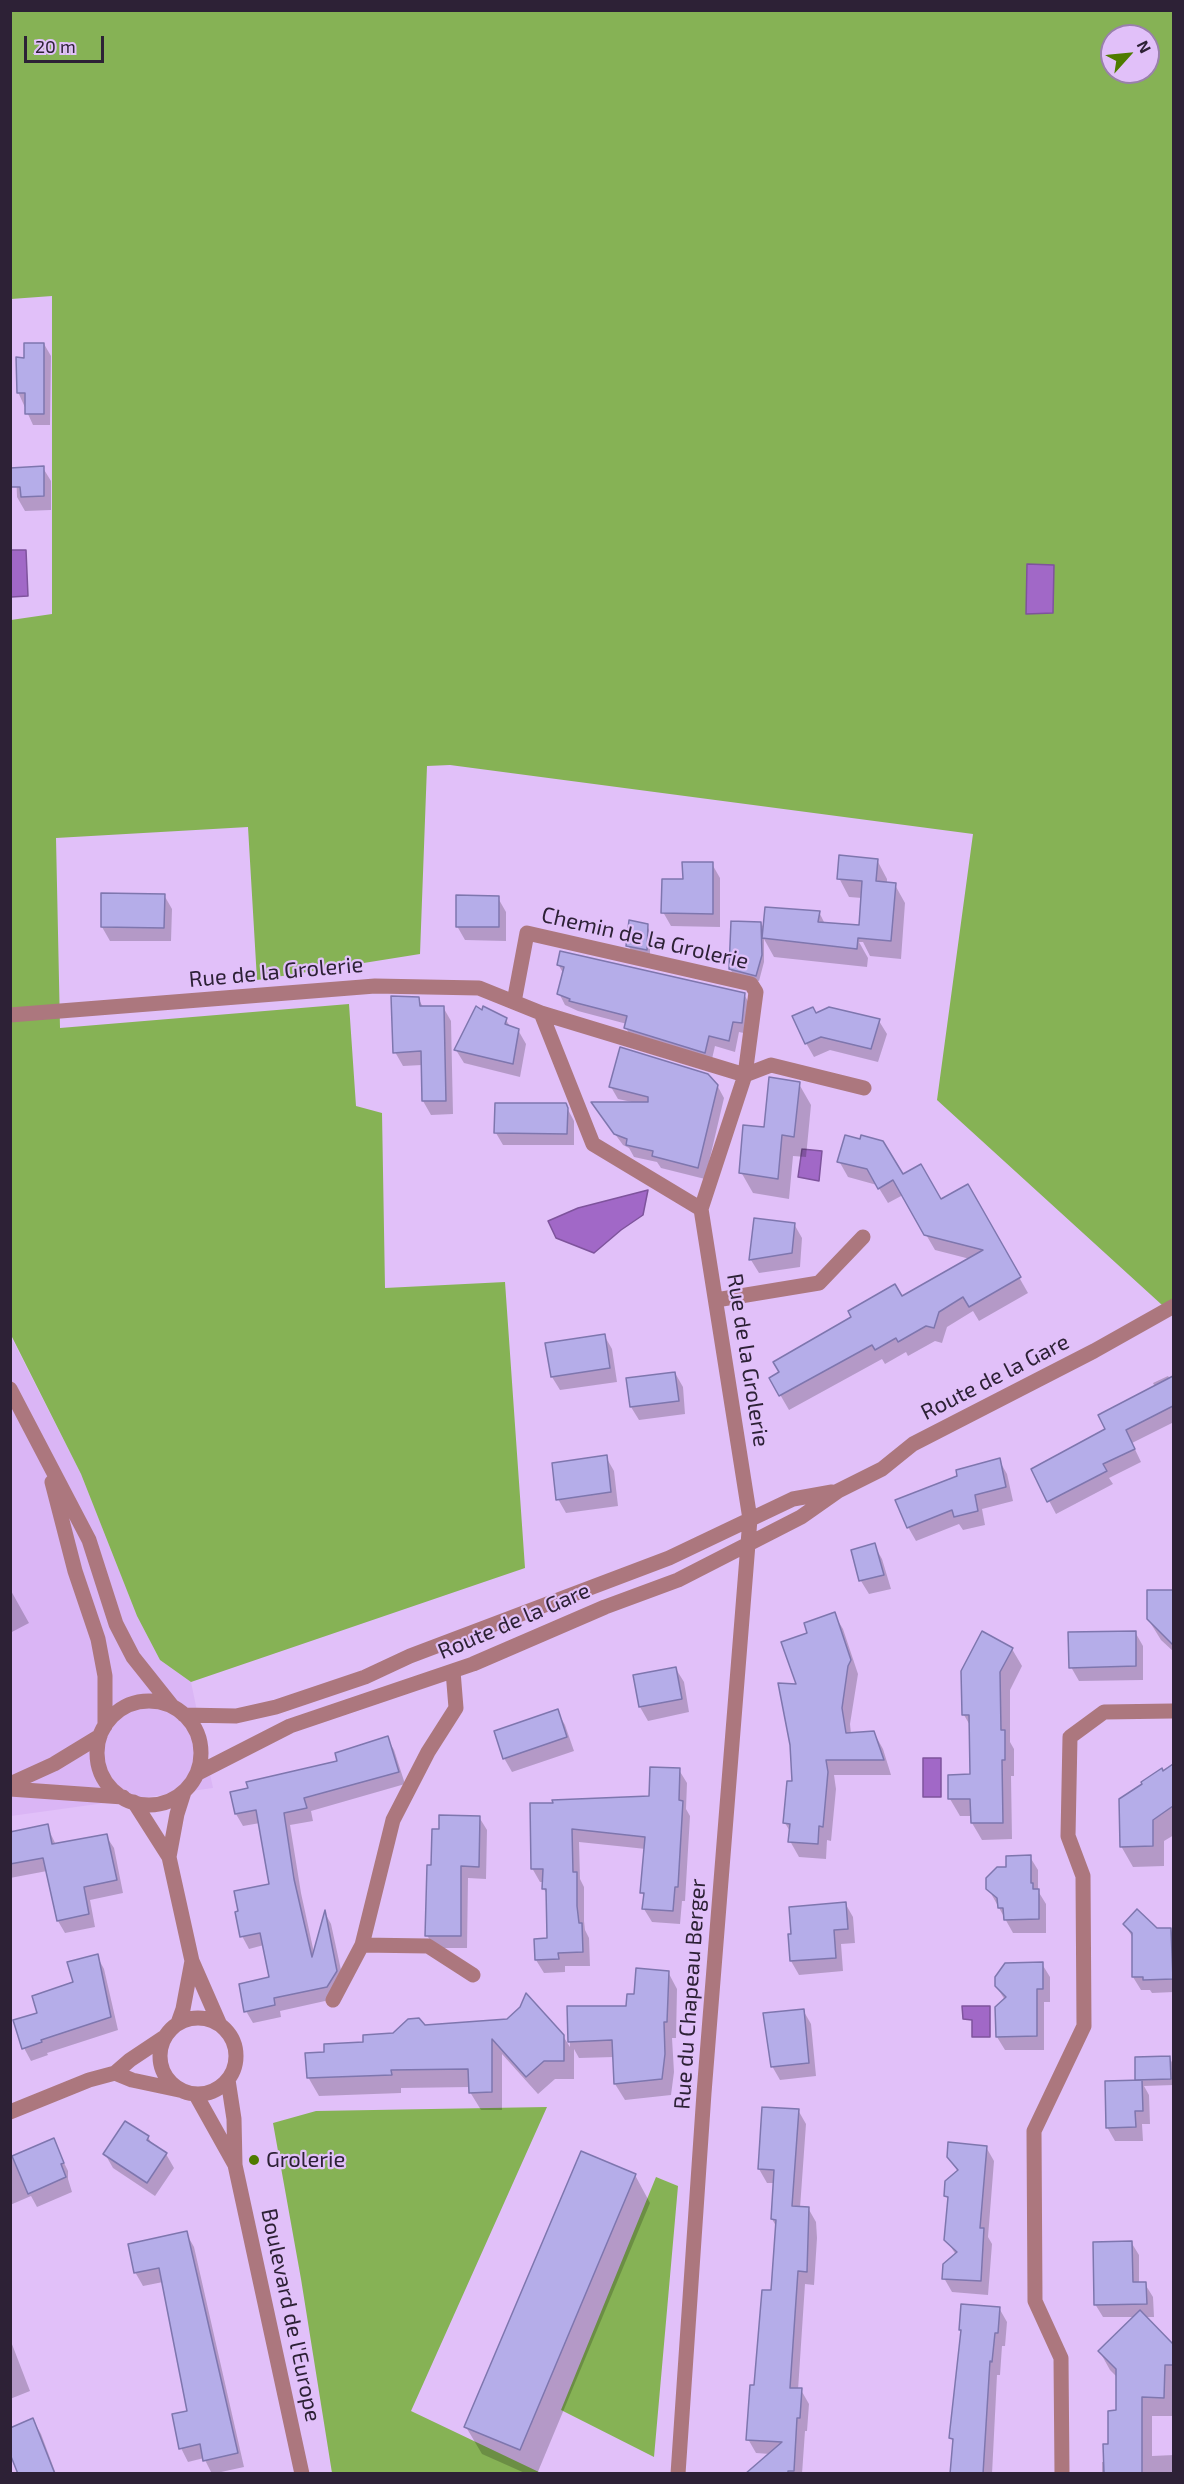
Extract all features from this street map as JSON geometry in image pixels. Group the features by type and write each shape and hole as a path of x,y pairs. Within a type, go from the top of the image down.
{"street":[{"name":"Chemin de la Grolerie","path":"514,1002 527,933 751,984 756,992 745,1075"},
{"name":"Rue de la Grolerie","path":"10,1015 375,986 479,988 541,1013 745,1075 701,1209 750,1519"},
{"path":"541,1013 593,1144 701,1209"},
{"path":"745,1075 771,1065 864,1088"},
{"path":"717,1300 819,1283 863,1237"},
{"name":"Route de la Gare","path":"198,1773 290,1726 453,1671 605,1607 678,1580 801,1517 838,1491 882,1469 914,1444 1094,1351 1173,1306"},
{"path":"10,1389 89,1540 116,1624 133,1657 194,1727 201,1752 198,1773 184,1792 177,1814 169,1857 192,1961 220,2025 230,2036 236,2051 235,2066 228,2079 214,2091 196,2095 132,2080 116,2073"},
{"path":"46,1458 75,1571 98,1639 105,1676 103,1731 98,1760 101,1771 113,1790 128,1800 169,1857"},
{"name":"Route de la Gare","path":"178,1710 236,1716 276,1707 366,1677 410,1656 669,1558 793,1499 838,1491"},
{"name":"Rue du Chapeau Berger","path":"678,2474 704,2093 750,1519"},
{"path":"333,2001 362,1945 393,1820 428,1752 456,1708 453,1671"},
{"path":"10,1786 54,1764 103,1731 123,1708 134,1703 147,1701 178,1710"},
{"path":"1062,2474 1061,2358 1035,2301 1034,2131 1084,2026 1083,1876 1068,1836 1070,1737 1104,1712 1172,1712"},
{"path":"10,1786 156,1804 171,1800 184,1792"},
{"path":"362,1945 428,1946 473,1975"},
{"path":"10,2112 89,2080 116,2073 130,2060 164,2038 178,2023 192,1961"},
{"path":"178,2023 199,2018 220,2025"},
{"path":"164,2038 160,2048 161,2068 171,2084 179,2090"},
{"name":"Boulevard de l'Europe","path":"228,2079 234,2119 235,2165 302,2474"},
{"name":"Boulevard de l'Europe","path":"196,2095 235,2165"}],"shaded area":[{"path":"11,550 26,550 28,596 11,597"},
{"path":"1027,564 1054,565 1053,613 1026,614"},
{"path":"802,1149 822,1151 819,1181 798,1177"},
{"path":"648,1190 643,1215 594,1253 556,1238 548,1221 578,1208"},
{"path":"10,1335 81,1474 137,1616 160,1660 191,1682 213,1788 11,1816"},
{"path":"923,1758 941,1758 941,1797 923,1797"},
{"path":"962,2006 990,2006 990,2037 972,2037 972,2020 963,2019"}],"green space":[{"path":"11,11 1173,11 1173,1315 937,1100 973,834 450,765 427,766 420,954 257,980 248,827 56,838 60,1028 349,1004 356,1106 382,1113 385,1288 505,1282 525,1568 191,1682 160,1660 137,1616 81,1474 11,1335 11,620 52,614 52,296 11,299"},
{"path":"547,2107 411,2411 541,2473 332,2473 273,2123 316,2111"},
{"path":"656,2177 678,2186 654,2457 561,2410"}],"building":[{"path":"24,343 44,343 44,414 25,414 25,393 17,393 16,357 24,358"},
{"path":"44,466 44,496 21,497 20,487 10,487 10,468"},
{"path":"839,855 878,859 876,881 896,883 891,941 858,938 857,949 762,938 765,907 820,911 818,922 859,925 862,881 837,879"},
{"path":"682,862 713,862 713,914 661,913 662,879 683,879"},
{"path":"101,893 165,894 164,928 101,927"},
{"path":"456,895 499,896 499,927 456,927"},
{"path":"629,920 648,924 647,950 626,946"},
{"path":"731,921 761,922 762,955 756,976 729,969"},
{"path":"560,951 745,993 742,1023 733,1022 729,1041 709,1036 705,1053 624,1028 627,1016 569,1001 570,999 557,994 564,967 557,965"},
{"path":"391,996 419,997 420,1006 444,1006 446,1101 422,1101 421,1051 393,1053"},
{"path":"476,1006 482,1010 483,1006 507,1018 505,1024 519,1029 513,1064 454,1050"},
{"path":"813,1007 816,1013 829,1007 880,1019 871,1049 821,1037 805,1044 792,1016"},
{"path":"620,1047 708,1074 718,1085 698,1168 652,1156 653,1151 626,1145 627,1139 614,1134 591,1102 648,1102 648,1097 609,1087"},
{"path":"769,1077 800,1082 794,1137 782,1135 778,1179 739,1173 743,1125 764,1127"},
{"path":"495,1103 566,1103 568,1108 567,1134 494,1133"},
{"path":"845,1135 860,1139 861,1135 883,1141 903,1174 921,1164 941,1199 968,1184 1021,1277 969,1307 963,1297 939,1312 934,1328 926,1326 898,1342 896,1338 875,1350 872,1345 779,1396 769,1378 779,1372 773,1362 851,1317 848,1311 895,1284 902,1296 983,1250 924,1235 893,1180 878,1189 867,1169 837,1162"},
{"path":"754,1218 795,1223 792,1253 749,1260"},
{"path":"605,1334 610,1368 551,1377 545,1343"},
{"path":"675,1372 679,1401 630,1407 626,1378"},
{"path":"1173,1376 1173,1406 1126,1430 1135,1449 1103,1464 1107,1471 1047,1502 1031,1469 1105,1429 1098,1415"},
{"path":"607,1455 611,1492 556,1500 552,1463"},
{"path":"1000,1458 1006,1487 975,1495 978,1511 954,1517 952,1510 907,1528 895,1500 957,1476 956,1470"},
{"path":"875,1543 884,1575 859,1581 851,1550"},
{"path":"1147,1590 1173,1590 1173,1645 1147,1619"},
{"path":"835,1612 851,1660 848,1666 842,1708 846,1733 874,1731 884,1760 826,1760 828,1772 823,1827 819,1826 818,1844 788,1842 790,1824 783,1823 787,1781 792,1781 790,1745 778,1683 796,1684 781,1642 807,1633 804,1623"},
{"path":"982,1631 1013,1648 1000,1672 1001,1730 1005,1730 1005,1760 1002,1760 1003,1823 971,1823 970,1799 948,1799 948,1775 970,1774 969,1715 962,1715 961,1671"},
{"path":"1136,1631 1136,1666 1069,1668 1068,1632"},
{"path":"676,1667 682,1699 639,1707 633,1675"},
{"path":"558,1709 567,1737 503,1759 494,1731"},
{"path":"388,1736 399,1772 304,1798 307,1808 284,1813 294,1879 312,1957 325,1910 337,1971 327,1987 274,1998 275,2005 244,2012 239,1984 269,1977 260,1933 240,1937 234,1891 269,1884 256,1810 235,1814 230,1792 248,1788 246,1782 337,1761 335,1753"},
{"path":"1173,1764 1173,1806 1153,1820 1153,1846 1120,1847 1119,1799 1162,1768 1163,1771"},
{"path":"650,1767 680,1768 679,1800 683,1801 678,1887 675,1887 673,1911 642,1909 644,1893 640,1893 645,1837 572,1829 573,1872 577,1872 577,1906 579,1923 582,1923 583,1952 558,1953 559,1959 535,1960 534,1939 547,1938 546,1889 542,1889 543,1869 531,1869 530,1803 649,1796"},
{"path":"439,1815 480,1816 479,1867 461,1866 461,1936 425,1936 427,1865 431,1865 432,1829 439,1829"},
{"path":"48,1824 52,1844 107,1834 117,1880 84,1887 89,1914 57,1921 43,1858 10,1864 10,1832"},
{"path":"1031,1855 1031,1883 1033,1883 1033,1889 1039,1889 1039,1919 1004,1920 1003,1908 998,1908 997,1898 986,1889 986,1878 997,1867 1006,1867 1006,1856"},
{"path":"846,1902 848,1929 834,1930 836,1958 790,1961 789,1907"},
{"path":"1137,1909 1157,1928 1171,1928 1173,1979 1143,1980 1143,1977 1132,1977 1132,1933 1123,1924"},
{"path":"98,1954 111,2017 41,2040 42,2042 22,2049 13,2020 37,2013 32,1996 73,1982 67,1962"},
{"path":"1043,1962 1043,1989 1037,1989 1037,2036 996,2037 995,2007 1006,1997 995,1986 995,1977 1005,1963"},
{"path":"636,1968 669,1971 662,2079 614,2084 612,2040 568,2042 567,2006 626,2006 627,1994 634,1994"},
{"path":"526,1993 564,2035 564,2061 544,2061 526,2077 492,2039 492,2092 469,2093 468,2069 391,2070 392,2075 307,2078 305,2053 324,2052 324,2044 363,2042 363,2035 393,2033 408,2019 419,2018 425,2025 507,2019 520,2007"},
{"path":"804,2009 809,2063 771,2067 763,2013"},
{"path":"1170,2056 1171,2079 1135,2080 1135,2057"},
{"path":"1142,2080 1143,2111 1135,2111 1136,2127 1106,2128 1105,2081"},
{"path":"762,2107 799,2109 792,2206 809,2207 807,2272 798,2271 790,2388 802,2388 800,2418 797,2418 794,2471 788,2471 788,2474 745,2474 782,2442 746,2440 750,2385 754,2385 762,2290 771,2290 776,2220 771,2219 774,2170 758,2169"},
{"path":"125,2121 149,2136 147,2140 167,2153 147,2183 103,2154"},
{"path":"54,2138 64,2163 61,2164 66,2177 28,2194 12,2156"},
{"path":"948,2142 987,2146 980,2228 984,2228 981,2281 942,2279 943,2264 957,2252 944,2240 948,2197 944,2196 945,2181 958,2170 947,2157"},
{"path":"581,2151 636,2174 520,2450 464,2427"},
{"path":"187,2231 238,2453 203,2461 200,2444 179,2449 172,2414 187,2411 159,2268 134,2273 128,2244"},
{"path":"1132,2241 1133,2282 1146,2282 1147,2304 1094,2305 1093,2242"},
{"path":"961,2304 1000,2307 998,2333 995,2333 992,2362 990,2361 983,2474 950,2474 953,2439 949,2438 961,2330 959,2330"},
{"path":"1140,2310 1173,2344 1173,2365 1165,2365 1164,2398 1142,2397 1142,2474 1104,2474 1103,2444 1108,2444 1108,2411 1116,2410 1116,2369 1098,2351"},
{"path":"33,2418 55,2474 18,2474 10,2454 10,2428"}],"place":[{"name":"Grolerie","path":"254,2160"}]}
